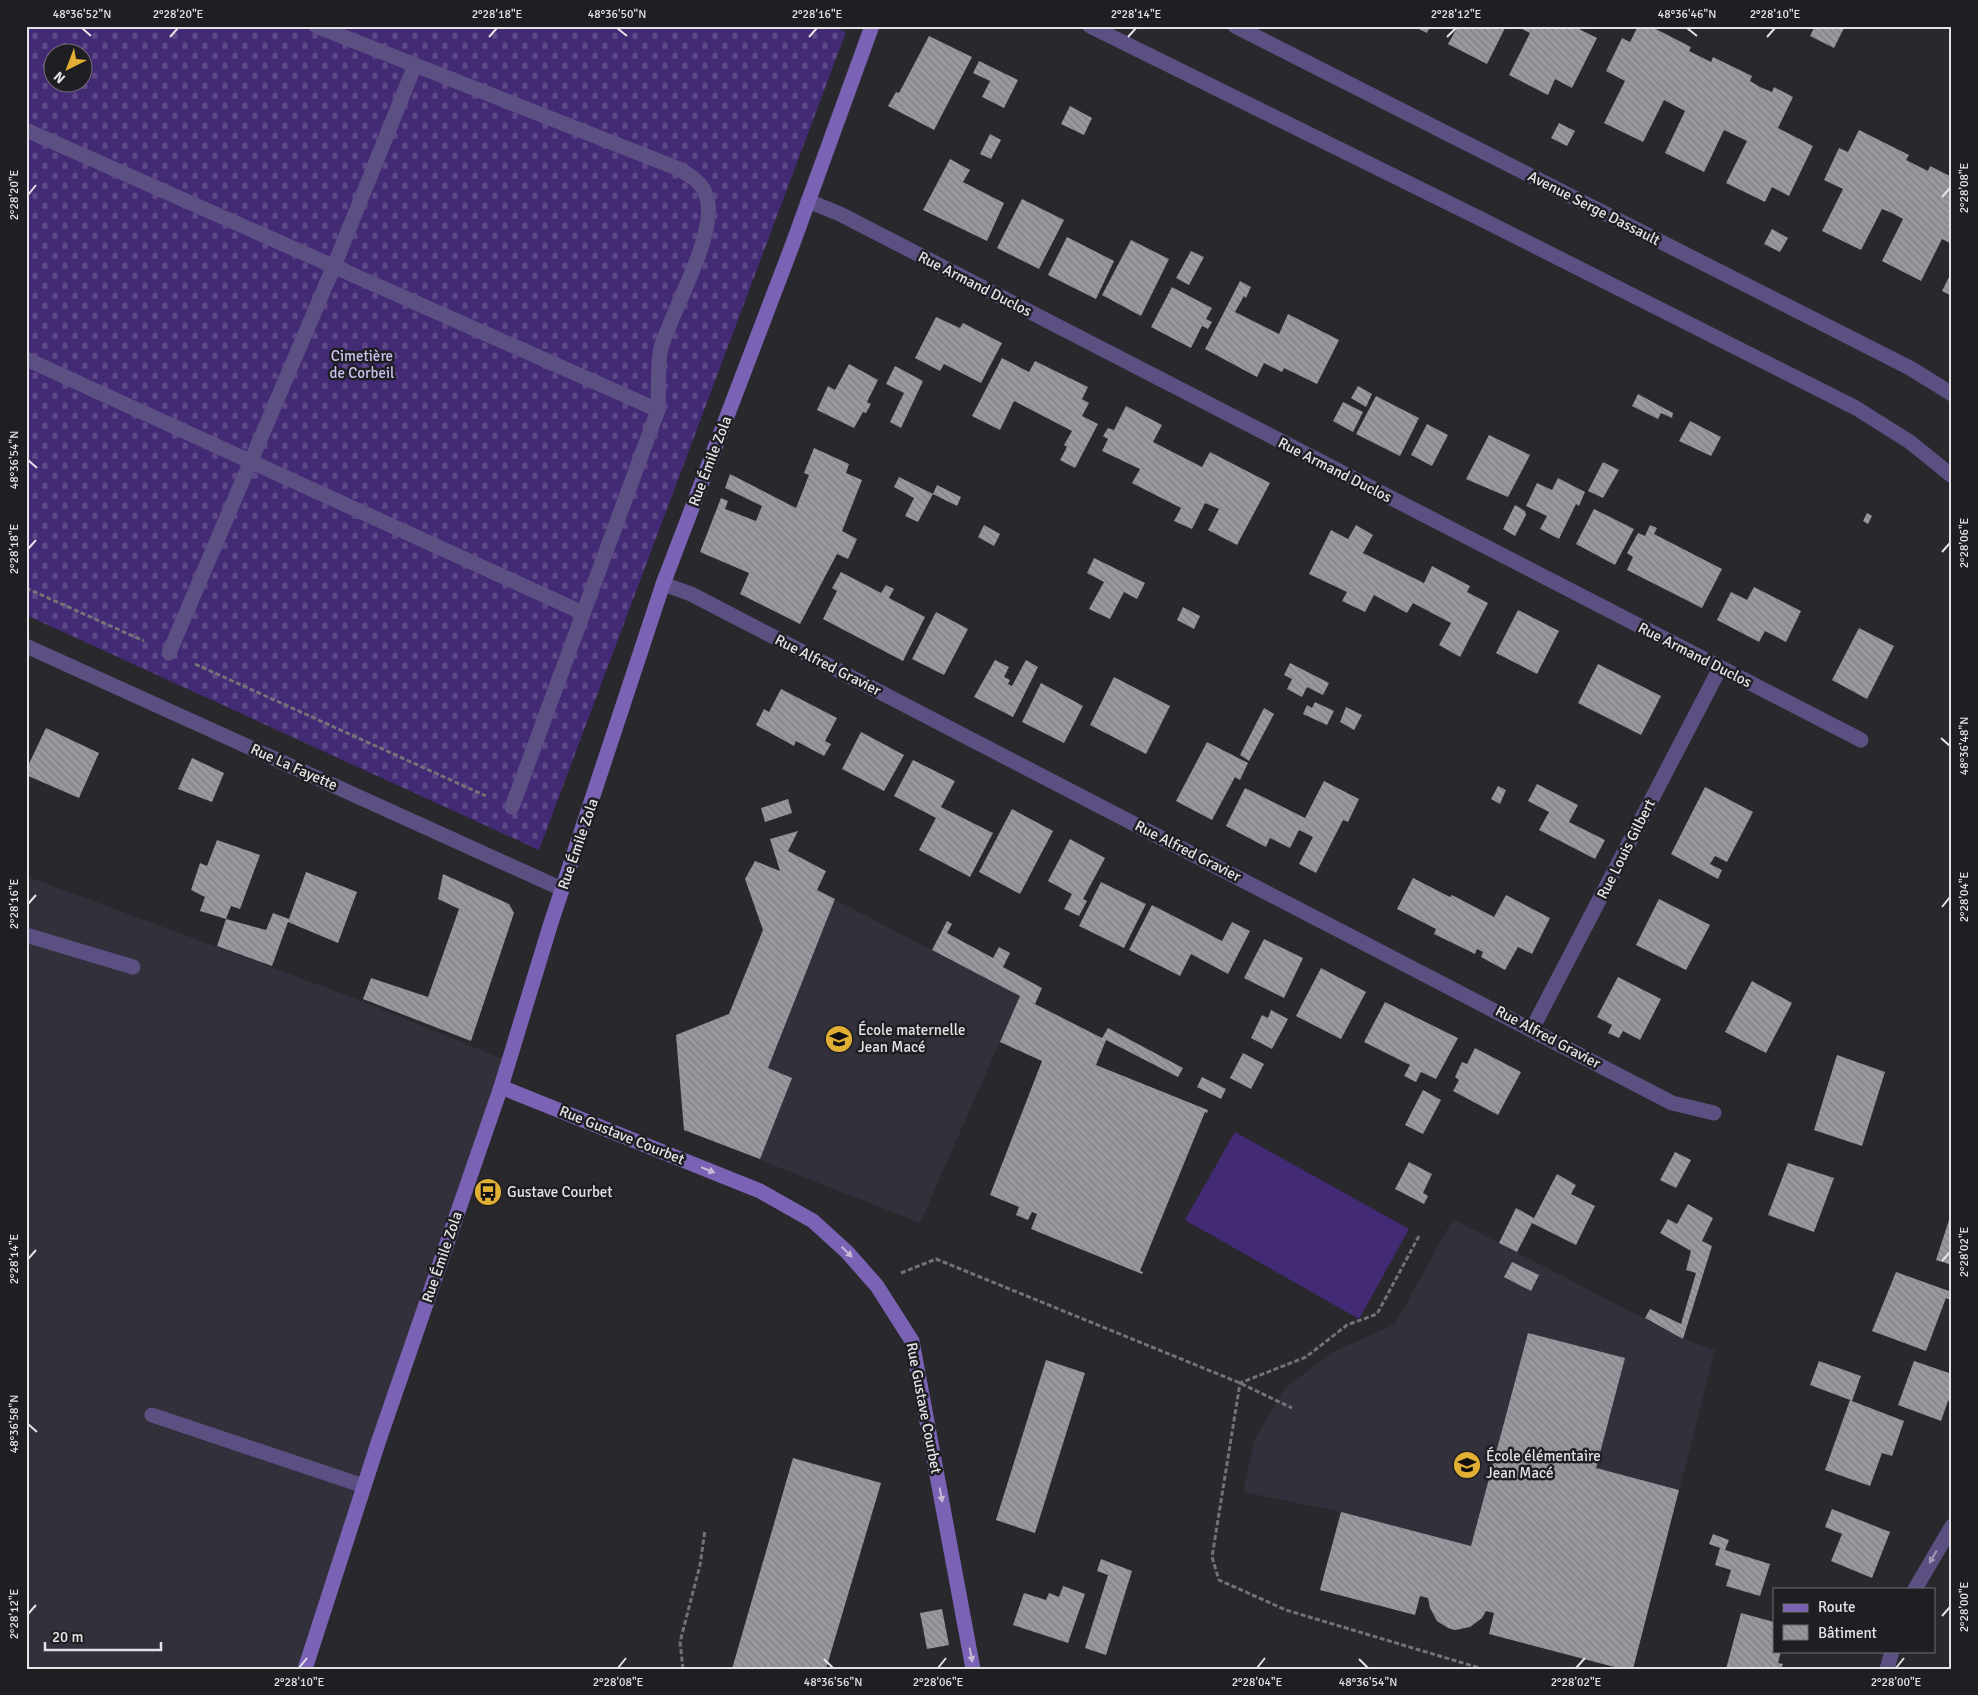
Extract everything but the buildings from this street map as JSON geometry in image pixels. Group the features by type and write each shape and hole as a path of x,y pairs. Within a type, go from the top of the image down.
{"street":[{"path":"316,26 679,169 698,182 707,196 708,216 703,240 660,350 658,410 512,808"},
{"name":"Rue Émile Zola","path":"305,1669 364,1486 500,1087 562,889 663,584 872,26"},
{"path":"1090,26 1856,408 1910,442 1952,476"},
{"name":"Avenue Serge Dassault","path":"1234,26 1910,368 1952,394"},
{"path":"169,653 334,266 416,65"},
{"path":"26,130 658,410"},
{"name":"Rue Armand Duclos","path":"808,201 840,214 1861,740"},
{"path":"26,359 583,613"},
{"name":"Rue Alfred Gravier","path":"663,584 691,594 1672,1103 1714,1113"},
{"name":"Rue La Fayette","path":"26,646 562,889"},
{"name":"Rue Louis Gilbert","path":"1532,1029 1720,668"},
{"path":"26,935 134,967"},
{"name":"Rue Gustave Courbet","path":"500,1087 760,1191 813,1221 847,1252 877,1286 912,1340 974,1669"},
{"path":"152,1415 364,1486"},
{"path":"1916,1588 1952,1526"},
{"path":"1887,1669 1892,1652"}],"path":[{"path":"26,588 512,808"},
{"path":"1240,1383 1306,1357 1347,1325 1377,1314 1419,1236"},
{"path":"877,1286 903,1272 936,1259 1240,1383 1292,1408"},
{"path":"1240,1383 1212,1556 1219,1580 1286,1610 1483,1669"},
{"path":"683,1669 680,1642 700,1565 705,1530"}],"shaded area":[{"name":"École maternelle Jean Macé","path":"755,861 780,871 1020,996 920,1223 684,1130 676,1035 729,1013 763,930 745,879"},
{"path":"26,876 357,999 508,1061 305,1669 26,1669"},
{"name":"École élémentaire Jean Macé","path":"1453,1219 1683,1339 1715,1350 1633,1669 1622,1669 1489,1634 1494,1613 1486,1611 1482,1618 1470,1627 1455,1630 1437,1621 1430,1608 1428,1598 1420,1596 1415,1615 1320,1590 1341,1512 1243,1492 1254,1440 1284,1389 1331,1353 1395,1324"}],"green space":[{"name":"Cimetière de Corbeil","path":"26,26 831,26 846,32 539,850 26,615"},
{"path":"1235,1132 1409,1229 1359,1319 1185,1220"}],"place":[{"name":"École maternelle Jean Macé","path":"839,1039"},
{"name":"Gustave Courbet","path":"488,1192"},
{"name":"École élémentaire Jean Macé","path":"1467,1465"}]}
